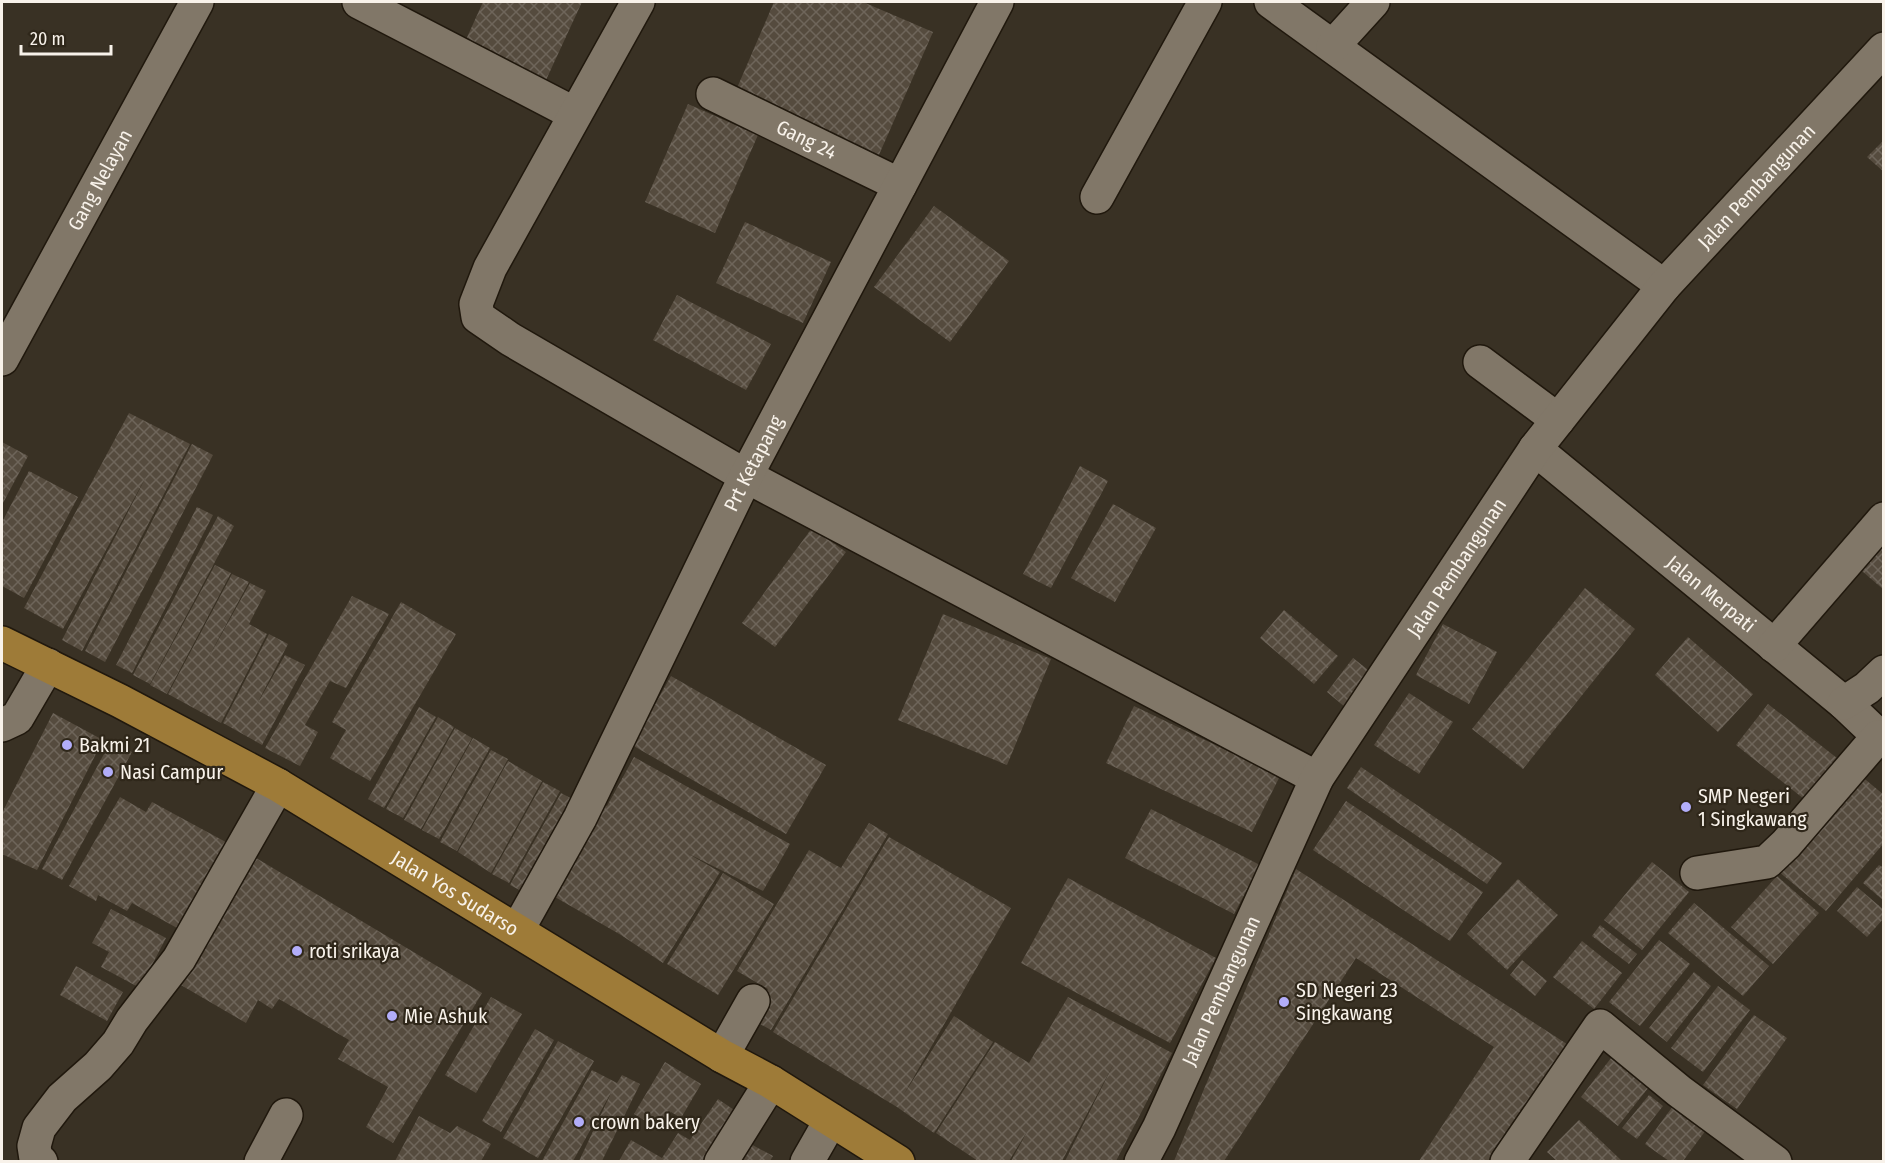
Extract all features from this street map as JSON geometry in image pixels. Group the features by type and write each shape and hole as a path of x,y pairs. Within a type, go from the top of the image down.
{"main road":[{"name":"Jalan Yos Sudarso","path":"2,643 278,785 898,1161"}],"street":[{"name":"Gang Nelayan","path":"2,359 197,2"},
{"path":"359,2 575,114"},
{"path":"638,2 490,268 476,304 478,317 510,339 746,476 1317,778"},
{"name":"Prt Ketapang","path":"518,929 580,818 746,476 997,2"},
{"path":"1097,197 1205,2"},
{"path":"1271,2 1664,286"},
{"path":"1333,46 1373,2"},
{"name":"Jalan Pembangunan","path":"1141,1161 1159,1128 1317,778 1535,449 1664,286 1884,49"},
{"name":"Gang 24","path":"713,94 900,185"},
{"path":"1480,362 1558,420"},
{"name":"Jalan Merpati","path":"1535,449 1844,703 1881,739"},
{"path":"1774,646 1884,519"},
{"path":"2,725 17,718 48,665"},
{"path":"1844,703 1867,688 1884,672"},
{"path":"1697,873 1767,862 1881,739"},
{"path":"41,1161 36,1159 33,1146 39,1128 62,1098 83,1076 98,1066 118,1043 132,1020 179,959 278,785"},
{"path":"722,1056 753,1001"},
{"path":"1507,1161 1600,1026 1679,1091 1775,1161"},
{"path":"721,1161 771,1082"},
{"path":"261,1161 286,1115"},
{"path":"807,1161 831,1120"}],"building":[{"path":"483,2 582,2 546,80 464,44"},
{"path":"774,2 863,2 933,32 878,157 734,95"},
{"path":"688,104 758,135 715,233 645,202"},
{"path":"1884,140 1884,172 1867,157"},
{"path":"934,206 1009,261 950,342 874,287"},
{"path":"745,222 831,262 803,323 716,283"},
{"path":"677,295 771,344 746,390 653,340"},
{"path":"129,413 190,444 82,651 62,640 148,473 63,629 24,608"},
{"path":"2,442 28,456 2,505"},
{"path":"192,444 213,455 105,662 85,651"},
{"path":"1080,466 1108,481 1051,588 1023,574"},
{"path":"29,471 78,497 24,598 2,586 2,522"},
{"path":"1113,504 1156,528 1115,602 1071,578"},
{"path":"197,507 213,515 132,673 116,665"},
{"path":"218,516 234,526 150,684 133,675"},
{"path":"812,528 846,552 775,647 742,623"},
{"path":"1884,533 1884,590 1855,565"},
{"path":"215,565 231,573 167,694 150,685"},
{"path":"232,574 249,582 206,662 250,583 266,591 249,624 267,634 221,723 168,694"},
{"path":"1585,588 1635,629 1523,769 1472,729"},
{"path":"352,596 389,614 346,688 330,681 305,725 318,732 300,766 265,748"},
{"path":"401,602 456,634 370,781 330,758 346,730 332,722"},
{"path":"1284,610 1338,656 1314,684 1260,638"},
{"path":"943,614 1051,659 1007,765 898,720"},
{"path":"1443,624 1497,652 1469,704 1416,675"},
{"path":"269,634 288,644 256,706 285,655 305,665 262,745 223,723"},
{"path":"1688,637 1753,694 1718,732 1655,675"},
{"path":"1353,658 1372,673 1345,707 1327,692"},
{"path":"671,676 826,765 786,834 632,745"},
{"path":"1409,693 1453,722 1419,774 1374,745"},
{"path":"1768,704 1842,762 1809,803 1736,745"},
{"path":"1134,706 1280,776 1252,832 1106,763"},
{"path":"419,707 436,717 384,808 368,799"},
{"path":"53,713 103,740 37,870 2,854 2,813"},
{"path":"438,717 454,727 403,818 386,809"},
{"path":"455,728 472,738 421,829 404,820"},
{"path":"473,738 490,748 439,839 422,830"},
{"path":"111,741 132,752 62,880 42,869"},
{"path":"491,750 508,759 457,851 440,842"},
{"path":"634,757 790,844 763,891 687,853 720,872 663,963 621,935 548,893 601,803 607,806"},
{"path":"508,761 542,781 491,873 458,852"},
{"path":"1361,767 1502,863 1487,884 1347,788"},
{"path":"1860,775 1884,795 1884,843 1826,911 1778,871"},
{"path":"543,782 560,791 509,883 492,874"},
{"path":"561,793 578,802 527,894 510,885"},
{"path":"120,797 146,812 152,802 235,847 186,933 132,903 127,911 98,895 96,901 69,886"},
{"path":"1346,801 1483,892 1450,941 1313,850"},
{"path":"1151,809 1260,865 1234,914 1125,858"},
{"path":"869,823 888,834 771,1030 751,1019 768,989 737,971 809,850 841,868"},
{"path":"889,837 1011,908 904,1094 954,1016 993,1042 934,1133 897,1107 773,1032"},
{"path":"246,852 482,993 393,1143 366,1127 388,1087 338,1059 349,1040 279,999 272,1009 258,1000 246,1023 174,981"},
{"path":"1652,862 1689,892 1642,950 1604,920"},
{"path":"1879,865 1884,868 1884,901 1863,883"},
{"name":"SD Negeri 23 Singkawang","path":"1296,869 1573,1048 1489,1161 1419,1161 1494,1047 1356,958 1224,1161 1174,1161"},
{"path":"723,873 774,904 718,995 667,964"},
{"path":"1777,876 1819,913 1773,964 1731,927"},
{"path":"1068,878 1216,958 1170,1043 1021,963"},
{"path":"1518,879 1558,915 1507,970 1467,934"},
{"path":"1857,887 1884,910 1884,918 1867,937 1837,911"},
{"path":"1694,903 1769,966 1743,996 1668,933"},
{"path":"111,909 166,938 140,988 101,967 109,952 92,943"},
{"path":"1600,925 1637,954 1629,964 1592,936"},
{"path":"1659,940 1690,964 1640,1026 1609,1002"},
{"path":"1582,941 1622,973 1594,1009 1553,977"},
{"path":"1522,960 1547,981 1535,996 1510,975"},
{"path":"76,966 123,992 107,1021 60,995"},
{"path":"1694,972 1711,986 1667,1042 1649,1028"},
{"path":"1718,986 1750,1010 1703,1072 1671,1048"},
{"path":"491,997 522,1014 476,1093 445,1075"},
{"path":"1068,997 1172,1053 1116,1161 1065,1161 1114,1063 1062,1161 1011,1161 1028,1130 1009,1161 978,1161 936,1133 995,1042 1029,1063"},
{"path":"1754,1015 1787,1038 1737,1109 1703,1085"},
{"path":"535,1029 554,1040 501,1132 482,1121"},
{"path":"558,1041 594,1061 538,1158 503,1138"},
{"path":"1618,1049 1656,1078 1618,1126 1581,1097"},
{"path":"665,1062 701,1084 681,1118 671,1112 660,1130 634,1114"},
{"path":"592,1070 617,1083 622,1075 640,1084 602,1161 579,1161 612,1091 573,1161 542,1161"},
{"path":"1649,1095 1663,1106 1637,1139 1622,1128"},
{"path":"1679,1098 1712,1122 1683,1161 1669,1161 1645,1144"},
{"path":"718,1099 740,1114 708,1161 619,1161 631,1140 662,1158 678,1133 690,1140"},
{"path":"419,1116 450,1133 457,1126 491,1144 481,1161 395,1161"},
{"path":"1579,1120 1622,1161 1557,1161 1547,1152"},
{"path":"747,1142 773,1156 770,1161 736,1161"}],"place":[{"name":"Bakmi 21","path":"67,745"},
{"name":"Nasi Campur","path":"108,772"},
{"name":"SMP Negeri 1 Singkawang","path":"1686,807"},
{"name":"roti srikaya","path":"297,951"},
{"name":"SD Negeri 23 Singkawang","path":"1284,1002"},
{"name":"Mie Ashuk","path":"392,1016"},
{"name":"crown bakery","path":"579,1122"}]}
